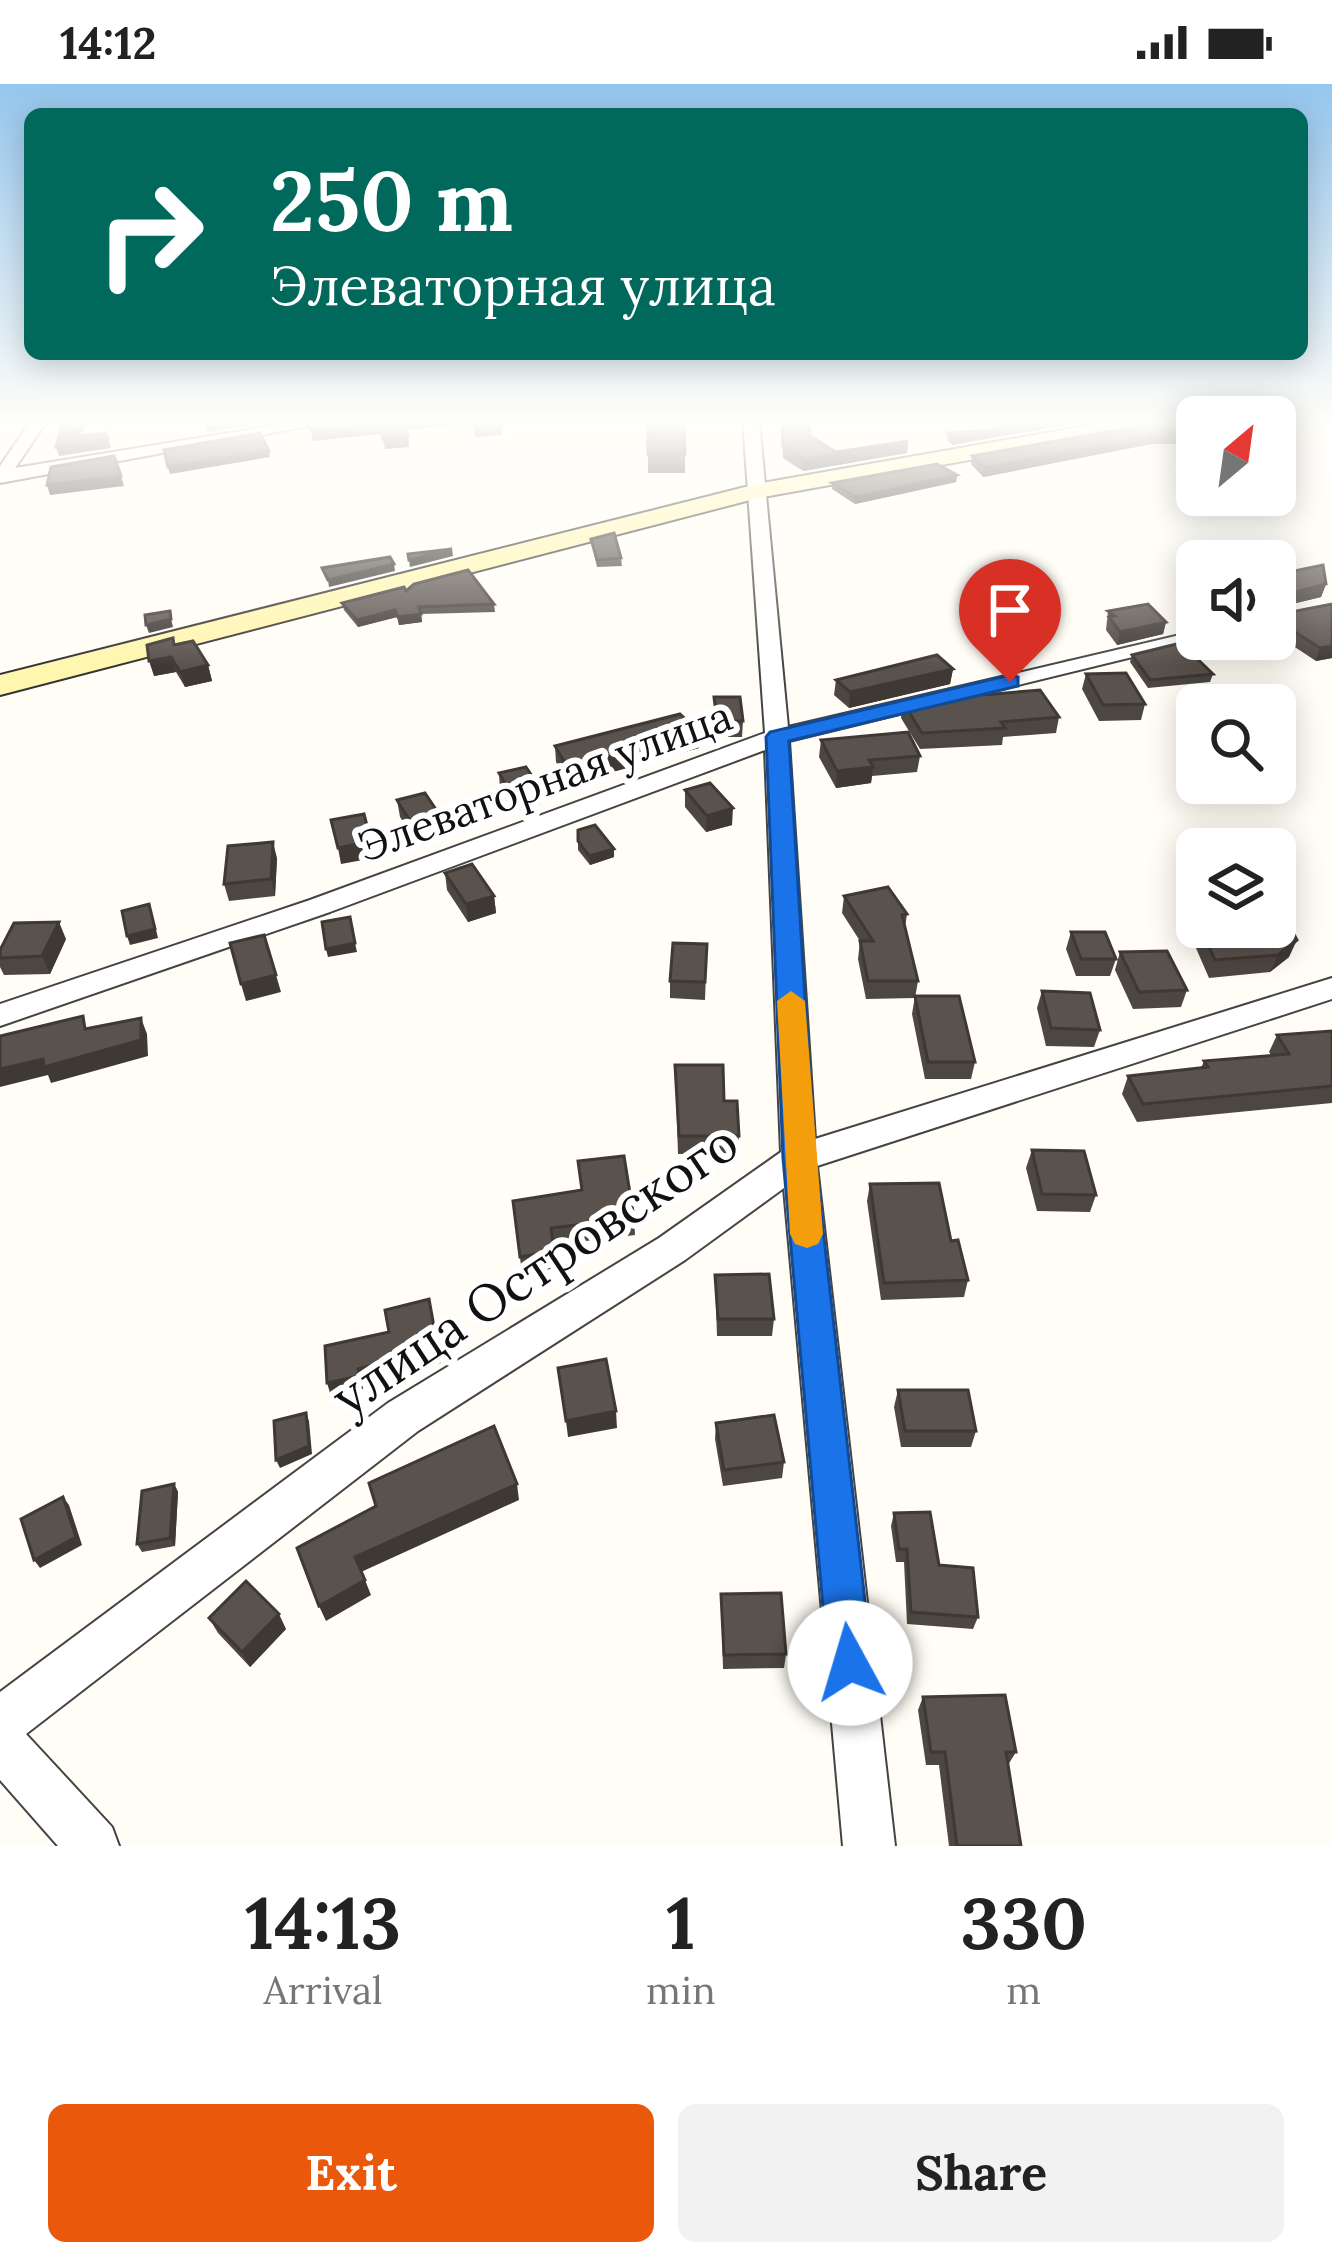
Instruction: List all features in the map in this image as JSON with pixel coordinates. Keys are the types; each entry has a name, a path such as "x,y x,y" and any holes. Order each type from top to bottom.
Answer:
{"main road":[{"path":"0,686 710,503"}],"street":[{"path":"758,503 777,737 799,1158 869,1846"},
{"name":"Элеваторная улица","path":"0,1016 342,898 777,737 1176,642"},
{"name":"улица Островского","path":"0,1723 403,1417 672,1249 799,1158 1332,988"},
{"path":"0,1742 93,1846"}],"building":[{"path":"614,533 621,558 597,560 591,539"},
{"path":"452,549 409,560 408,554"},
{"path":"390,557 394,564 328,580 322,568"},
{"path":"1323,565 1326,584 1296,592 1296,571"},
{"path":"468,570 494,604 419,607 421,614 398,617 395,610 357,620 342,603 404,587 406,591 414,584"},
{"path":"1148,604 1166,622 1120,632 1109,617 1115,616 1108,611"},
{"path":"1332,604 1332,646 1320,648 1296,633 1296,611"},
{"path":"170,611 171,619 146,625 145,615"},
{"path":"173,638 174,645 193,641 208,665 180,672 171,657 149,661 147,645"},
{"path":"1176,644 1176,660 1199,660 1213,674 1150,680 1132,655"},
{"path":"937,655 953,669 850,692 836,680"},
{"path":"1126,673 1145,704 1103,705 1086,674"},
{"path":"972,686 982,695 1040,690 1059,717 1001,722 1005,728 922,733 903,702"},
{"path":"714,697 740,697 743,721 717,721"},
{"path":"680,714 700,732 568,768 555,746"},
{"path":"908,732 920,756 869,760 873,767 837,771 821,740"},
{"path":"526,767 540,788 512,795 499,773"},
{"path":"710,783 733,808 707,816 685,790"},
{"path":"425,793 439,814 410,821 397,800"},
{"path":"364,814 371,841 338,848 331,820"},
{"path":"595,825 614,849 589,856 578,841 578,830"},
{"path":"273,842 271,879 224,884 228,846"},
{"path":"472,864 494,896 466,904 445,873"},
{"path":"888,887 907,914 902,915 918,981 868,981 860,941 873,941 844,896"},
{"path":"149,904 155,929 127,936 122,911"},
{"path":"350,917 355,943 326,949 322,922"},
{"path":"59,922 42,956 0,958 14,923"},
{"path":"1071,932 1105,932 1116,959 1081,959"},
{"path":"264,935 276,975 241,984 230,943"},
{"path":"673,943 707,944 705,982 670,981"},
{"path":"1210,948 1287,948 1278,955 1215,960"},
{"path":"1167,951 1187,990 1139,992 1120,952"},
{"path":"1042,991 1090,993 1100,1030 1051,1028"},
{"path":"915,996 959,996 975,1062 928,1062"},
{"path":"83,1016 85,1029 141,1018 141,1040 44,1067 43,1059 0,1069 0,1036"},
{"path":"1332,1031 1332,1086 1143,1104 1128,1076 1208,1067 1204,1061 1289,1054 1277,1035"},
{"path":"675,1065 723,1065 724,1101 737,1101 739,1136 679,1136"},
{"path":"1032,1150 1084,1151 1096,1195 1042,1194"},
{"path":"624,1156 634,1218 551,1228 554,1251 520,1257 513,1201 582,1190 578,1161"},
{"path":"939,1183 951,1241 958,1240 968,1280 884,1283 870,1184"},
{"path":"769,1274 774,1319 718,1319 715,1275"},
{"path":"429,1299 438,1349 358,1369 359,1376 327,1383 325,1346 389,1332 385,1310"},
{"path":"606,1359 616,1411 566,1421 558,1368"},
{"path":"898,1390 968,1390 976,1431 905,1431"},
{"path":"306,1413 309,1446 276,1460 274,1421"},
{"path":"774,1415 784,1462 724,1470 716,1423"},
{"path":"494,1426 517,1484 355,1557 365,1580 319,1606 297,1548 376,1506 369,1483"},
{"path":"174,1484 170,1538 137,1544 142,1491"},
{"path":"63,1497 76,1537 34,1560 21,1519"},
{"path":"930,1512 939,1565 973,1568 978,1617 911,1612 907,1549 899,1549 894,1513"},
{"path":"246,1581 279,1614 242,1652 209,1618"},
{"path":"781,1593 786,1654 724,1655 721,1594"},
{"path":"1005,1695 1016,1752 1006,1752 1021,1846 957,1846 945,1752 931,1752 923,1697"}],"slow traffic":[{"path":"791,1001 807,1234"}],"route":[{"path":"850,1663 799,1158 777,737 1010,682"}]}
